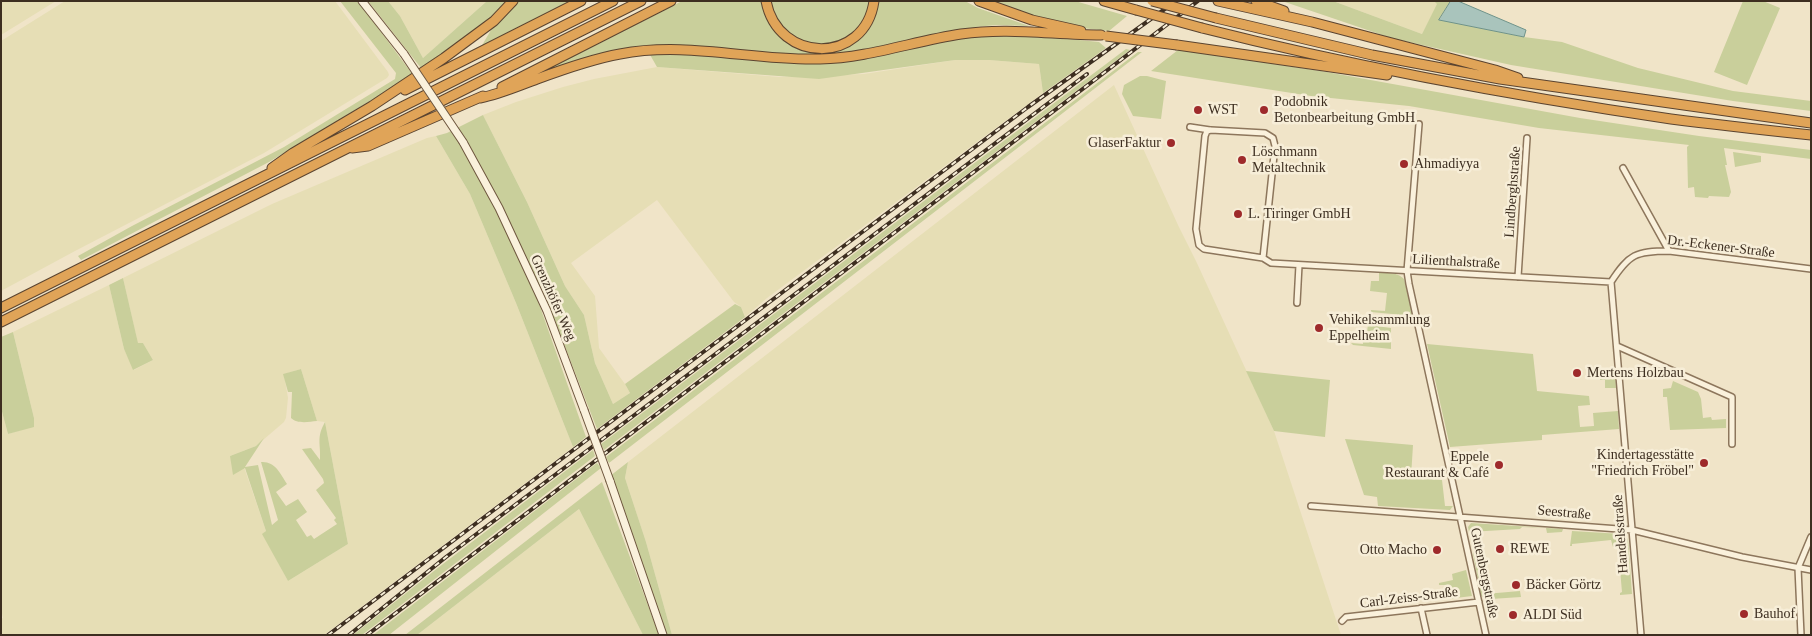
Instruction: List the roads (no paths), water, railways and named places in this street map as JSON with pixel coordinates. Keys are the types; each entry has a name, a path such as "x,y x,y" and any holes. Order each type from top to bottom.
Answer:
{"highway":[{"path":"254,182 293,153 372,106 444,58 494,21 513,1"},
{"path":"372,106 581,1"},
{"path":"1,308 613,1"},
{"path":"1,322 641,1"},
{"path":"345,149 368,146 480,98 671,1"},
{"path":"766,1 771,20 782,34 804,46 825,49 841,46 856,36 868,21 874,1"},
{"path":"979,1 1032,20 1103,36"},
{"path":"1104,1 1284,49 1402,73 1673,119 1811,135"},
{"path":"1152,1 1372,55 1539,85 1811,123"},
{"path":"1218,1 1312,22 1494,70 1539,85"},
{"path":"1256,1 1312,22"},
{"path":"480,98 492,96 544,76 620,54 675,49 775,58 821,59 861,55 960,34 998,30 1103,36 1385,75 1402,73"}],"main road":[{"name":"Grenzhöfer Weg","path":"362,1 404,54 463,142 499,208 547,311 610,481 663,635"}],"street":[{"name":"Gutenbergstraße","path":"1419,124 1407,271 1486,635"},
{"path":"1190,127 1265,133 1273,138 1274,146 1264,258"},
{"name":"Lilienthalstraße","path":"1210,130 1207,131 1204,137 1196,235 1199,245 1210,251 1264,258 1271,263 1611,282"},
{"name":"Lindberghstraße","path":"1518,277 1528,138"},
{"path":"1623,168 1669,251"},
{"name":"Dr.-Eckener-Straße","path":"1611,282 1622,264 1634,256 1649,251 1669,251 1811,270"},
{"path":"1297,303 1299,265"},
{"name":"Handelsstraße","path":"1611,282 1641,635"},
{"path":"1617,346 1732,397 1732,444"},
{"name":"Seestraße","path":"1311,506 1632,530 1742,557 1811,570"},
{"path":"1801,635 1798,568 1811,537"},
{"name":"Carl-Zeiss-Straße","path":"1342,621 1346,617 1479,602"},
{"path":"1421,608 1427,635"}],"water":[{"path":"1451,1 1458,1 1526,30 1524,37 1439,20"}],"railway":[{"path":"328,635 1028,107 1176,1"},
{"path":"367,635 1198,1"},
{"path":"349,635 446,557 1087,74"}],"place":[{"name":"WST","path":"1198,110"},
{"name":"Podobnik Betonbearbeitung GmbH","path":"1264,110"},
{"name":"GlaserFaktur","path":"1171,143"},
{"name":"Löschmann Metaltechnik","path":"1242,160"},
{"name":"Ahmadiyya","path":"1404,164"},
{"name":"L. Tiringer GmbH","path":"1238,214"},
{"name":"Vehikelsammlung Eppelheim","path":"1319,328"},
{"name":"Mertens Holzbau","path":"1577,373"},
{"name":"Kindertagesstätte \"Friedrich Fröbel\"","path":"1704,463"},
{"name":"Eppele Restaurant & Café","path":"1499,465"},
{"name":"REWE","path":"1500,549"},
{"name":"Otto Macho","path":"1437,550"},
{"name":"Bäcker Görtz","path":"1516,585"},
{"name":"Bauhof","path":"1744,614"},
{"name":"ALDI Süd","path":"1513,615"}]}
